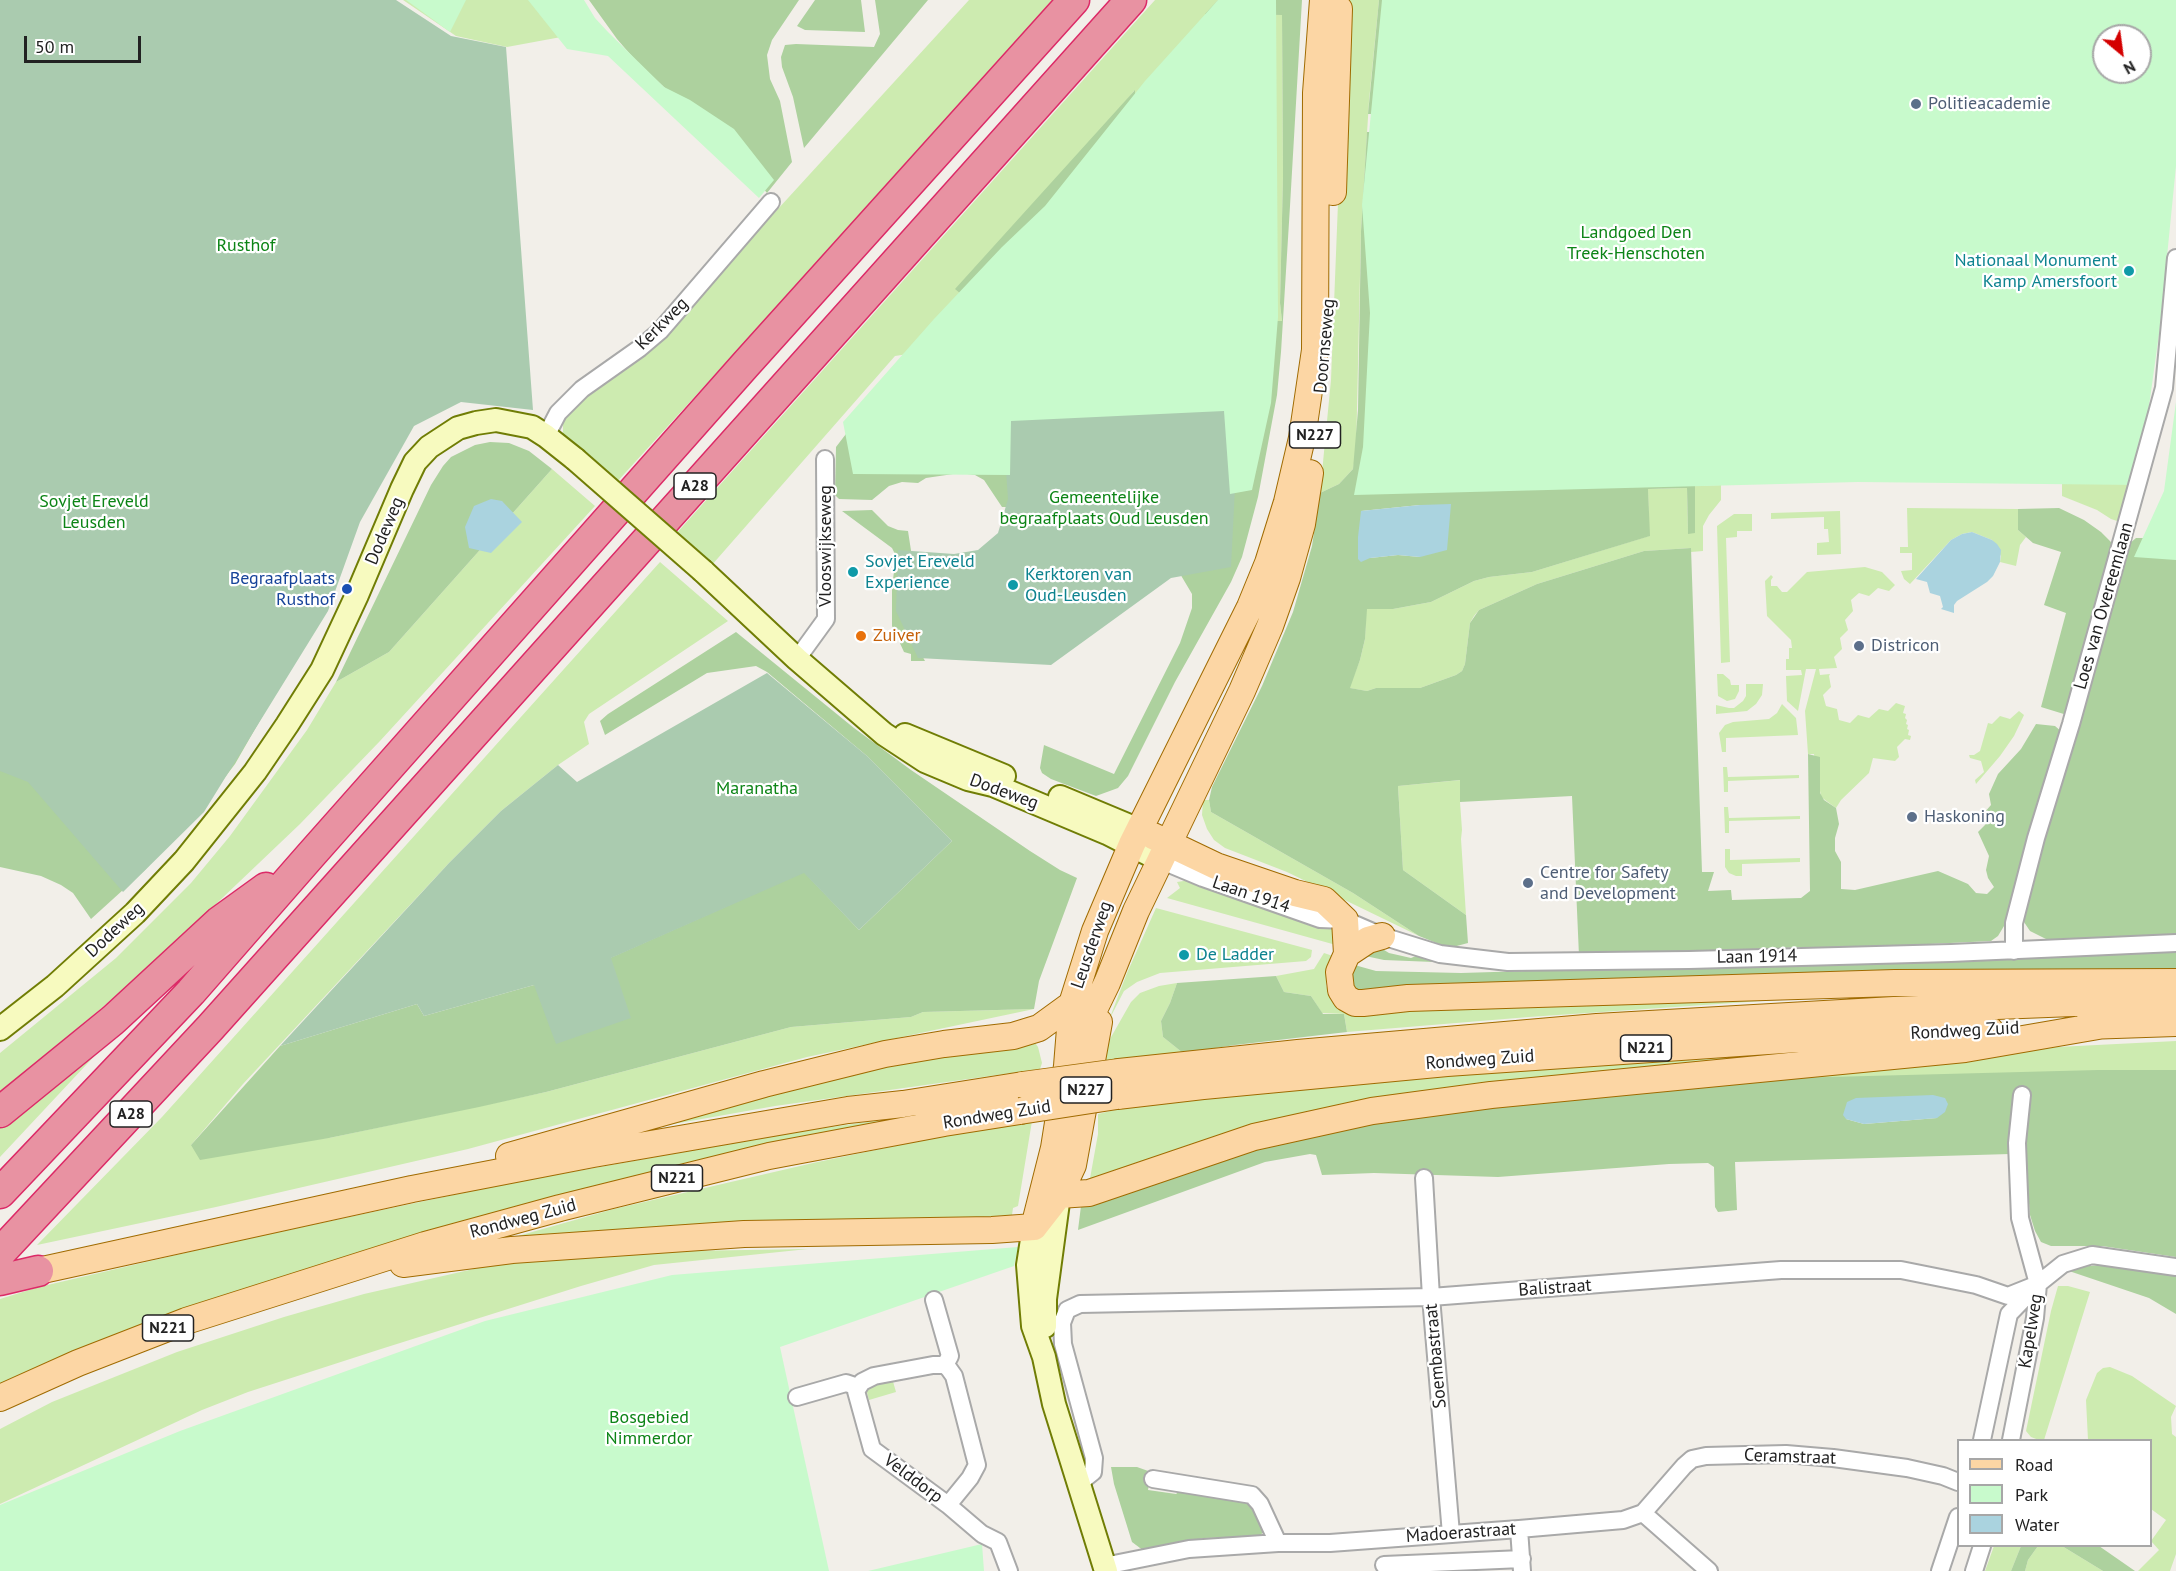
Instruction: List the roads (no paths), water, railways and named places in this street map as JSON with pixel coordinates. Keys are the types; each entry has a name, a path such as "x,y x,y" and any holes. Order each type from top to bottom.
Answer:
{"highway":[{"name":"A28","path":"0,1193 192,992 746,364 1074,0"},
{"name":"A28","path":"0,1253 210,1028 1131,0"},
{"name":"A28","path":"0,1112 113,1020 219,922 310,856"},
{"path":"0,1280 38,1271"}],"main road":[{"name":"Doornseweg","path":"1136,837 1250,607 1268,563 1287,502 1302,438 1316,350 1316,93 1323,0"},
{"name":"Doornseweg","path":"1164,851 1242,691 1270,626 1287,578 1302,524 1328,348 1340,0"},
{"name":"Dodeweg","path":"1136,837 1164,851"},
{"name":"Leusderweg","path":"1034,1227 1052,1157 1067,1066 1072,1004 1095,931 1136,837"},
{"name":"Leusderweg","path":"1067,1066 1107,983 1136,911 1164,851"},
{"name":"Laan 1914","path":"1164,851 1323,900 1345,920"},
{"path":"1345,920 1347,954 1339,972 1341,990 1346,998 1363,1004 1408,998 1895,983 2176,982"},
{"path":"1347,954 1368,940 1382,936"},
{"name":"Leusderweg","path":"1059,1195 1073,1165 1107,983"},
{"name":"Rondweg Zuid","path":"0,1398 78,1363 186,1321 340,1271 560,1208 758,1159 933,1125 1020,1111 1118,1084 1320,1050 1609,1027 1894,1010 2176,999"},
{"name":"N221","path":"412,1189 531,1148 764,1084 885,1054 1013,1036 1039,1028 1072,1004"},
{"name":"Rondweg Zuid","path":"38,1271 412,1189 759,1124 1023,1085 1203,1086 1611,1050 1812,1038 2176,1023"},
{"name":"N221","path":"1059,1195 1089,1193 1254,1137 1371,1112 1491,1095 1965,1049 2104,1025"},
{"name":"Leusderweg","path":"1052,1157 1059,1195"},
{"path":"1034,1227 1059,1195"},
{"name":"N221","path":"340,1271 512,1250 744,1234 992,1230 1034,1227"}],"street":[{"name":"Kerkweg","path":"546,436 558,413 582,389 660,331 771,202"},
{"name":"Loes van Overeemlaan","path":"2014,951 2014,923 2033,848 2071,724 2164,388 2176,258"},
{"name":"Dodeweg","path":"0,1029 55,986 135,913 184,861 255,772 322,670 415,462 429,447 458,428 476,423 496,420 511,422 532,427 546,436 575,459 797,659 885,734 937,768 993,785 1136,837"},
{"name":"Vlooswijkseweg","path":"797,659 826,619 825,459"},
{"name":"Laan 1914","path":"1345,920 1382,936 1440,954 1508,962 1689,960 2014,951 2176,943"},
{"path":"2022,1095 2017,1143 2020,1218 2038,1284 2063,1264 2092,1255 2176,1267"},
{"name":"Soembastraat","path":"1424,1178 1431,1297 1451,1534"},
{"name":"Leusderweg","path":"1039,1325 1045,1299 1059,1195"},
{"name":"Leusderweg","path":"1034,1227 1028,1265 1039,1325 1047,1348 1044,1357 1054,1404 1105,1569"},
{"name":"Balistraat","path":"1078,1484 1093,1472 1094,1458 1063,1344 1062,1323 1067,1310 1080,1304 1431,1297 1781,1270 1901,1270 1976,1285 2008,1296 2038,1284"},
{"name":"Kapelweg","path":"1982,1439 2009,1314 2038,1284"},
{"name":"Kapelweg","path":"2012,1439 2033,1327 2038,1284"},
{"name":"Velddorp","path":"934,1300 950,1356 945,1365 954,1376 977,1465 948,1505"},
{"path":"797,1397 846,1383 858,1387 861,1382 874,1376 933,1365 945,1365"},
{"name":"Velddorp","path":"858,1387 856,1391 872,1449 948,1505 982,1534 998,1542 1009,1571"},
{"name":"Ceramstraat","path":"1643,1513 1684,1466 1692,1459 1706,1456 1786,1454 1833,1458 1907,1468 1957,1481"},
{"path":"1153,1479 1252,1495 1260,1504 1278,1544"},
{"path":"1643,1513 1709,1571"},
{"name":"Madoerastraat","path":"1105,1569 1189,1550 1519,1529 1623,1520 1643,1513"},
{"path":"1941,1571 1957,1523"},
{"path":"1519,1529 1522,1565"},
{"path":"1382,1539 1384,1568"},
{"path":"1974,1571 1981,1547"},
{"name":"Madoerastraat","path":"1384,1568 1522,1565"}],"water":[{"path":"491,499 502,501 522,522 491,553 469,548 465,527 474,506"},
{"path":"1451,504 1447,550 1420,557 1398,555 1370,558 1361,562 1358,559 1361,511"},
{"path":"1972,532 1997,544 2001,550 2000,562 1987,582 1957,601 1954,605 1954,613 1941,609 1943,607 1940,596 1930,593 1927,582 1916,579 1951,540"},
{"path":"1933,1095 1945,1098 1948,1104 1945,1112 1937,1118 1864,1124 1846,1119 1843,1115 1847,1102 1856,1098"}],"place":[{"name":"Politieacademie","path":"1916,104"},
{"name":"Nationaal Monument Kamp Amersfoort","path":"2129,271"},
{"name":"Sovjet Ereveld Experience","path":"853,572"},
{"name":"Kerktoren van Oud-Leusden","path":"1013,585"},
{"name":"Begraafplaats Rusthof","path":"347,589"},
{"name":"Zuiver","path":"861,636"},
{"name":"Districon","path":"1859,646"},
{"name":"Haskoning","path":"1912,817"},
{"name":"Centre for Safety and Development","path":"1528,883"},
{"name":"De Ladder","path":"1184,955"}],"park label":[{"name":"Landgoed Den Treek-Henschoten","path":"1636,243"},
{"name":"Rusthof","path":"246,246"},
{"name":"Gemeentelijke begraafplaats Oud Leusden","path":"1104,508"},
{"name":"Sovjet Ereveld Leusden","path":"94,512"},
{"name":"Maranatha","path":"757,789"},
{"name":"Bosgebied Nimmerdor","path":"649,1428"}]}
